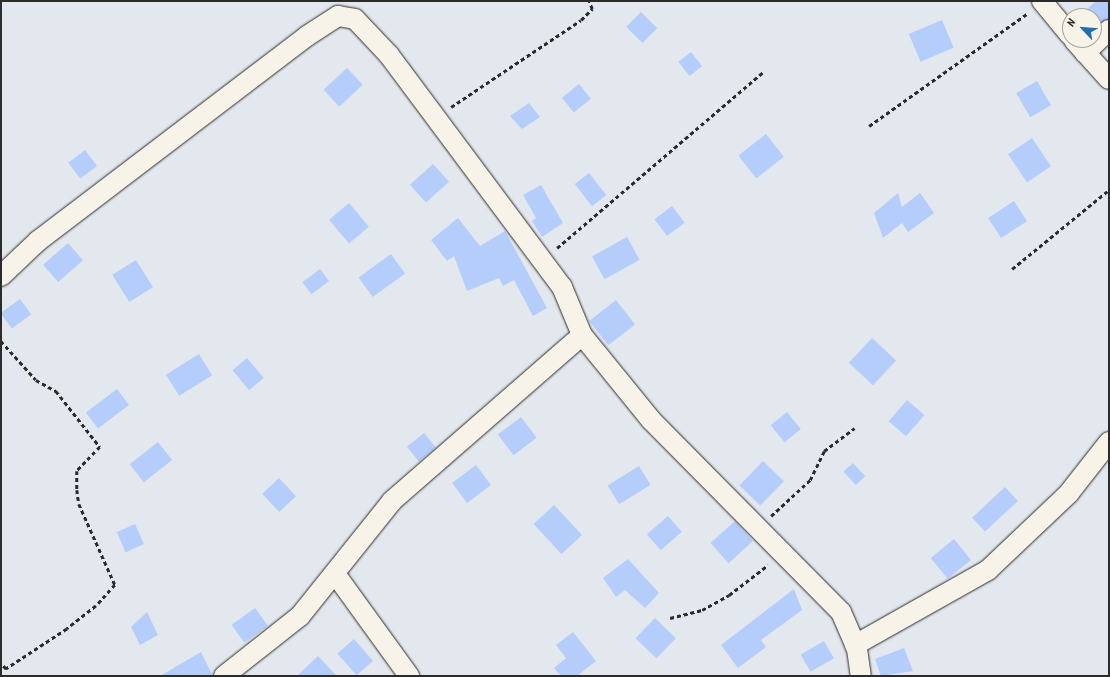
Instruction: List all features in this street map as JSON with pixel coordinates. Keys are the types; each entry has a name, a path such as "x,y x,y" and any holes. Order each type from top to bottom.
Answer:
{"street":[{"path":"1042,2 1062,26"},
{"path":"1,276 38,241 338,16 355,19 389,55 562,287 582,335 651,420 841,612 855,645 860,676"},
{"path":"1081,48 1109,79"},
{"path":"224,676 300,616 336,576 392,501 582,335"},
{"path":"855,645 988,570 1069,492 1109,442"},
{"path":"336,576 409,676"}],"path":[{"path":"436,118 581,20 592,9 589,1"},
{"path":"869,126 1042,2"},
{"path":"542,260 762,73"},
{"path":"1012,270 1109,190"},
{"path":"1,341 36,380 56,391 100,447 77,472 77,490 79,504 115,585 96,606 67,629 6,669 1,664"},
{"path":"758,529 810,480 824,452 854,428"},
{"path":"670,618 702,610 729,595 782,553"}],"building":[{"path":"1096,1 1109,1 1109,19 1102,22 1102,8 1088,8"},
{"path":"641,12 657,28 642,43 626,27"},
{"path":"942,20 954,48 921,62 909,34"},
{"path":"691,52 702,66 689,76 678,62"},
{"path":"347,68 363,85 339,107 324,90"},
{"path":"1037,81 1051,105 1030,117 1016,93"},
{"path":"579,84 591,99 574,113 562,98"},
{"path":"529,103 540,117 522,129 510,116"},
{"path":"766,134 784,157 756,178 738,156"},
{"path":"1032,138 1051,166 1027,182 1008,154"},
{"path":"85,150 97,166 80,179 68,163"},
{"path":"433,164 449,182 426,203 410,185"},
{"path":"589,173 606,195 592,206 575,184"},
{"path":"541,185 563,223 542,237 532,221 536,218 523,195"},
{"path":"898,193 902,207 920,193 934,213 908,232 902,223 883,238 874,213"},
{"path":"1014,201 1027,221 1001,238 988,218"},
{"path":"349,203 369,227 349,243 329,220"},
{"path":"672,206 685,223 667,236 654,219"},
{"path":"458,218 480,246 505,231 547,308 533,316 514,280 503,286 499,278 467,291 454,256 447,261 431,240"},
{"path":"627,237 640,260 605,279 592,256"},
{"path":"68,243 83,260 58,282 43,265"},
{"path":"391,254 405,273 373,297 359,278"},
{"path":"136,260 153,287 129,302 112,275"},
{"path":"320,269 329,281 311,294 302,282"},
{"path":"20,299 31,314 12,328 1,313"},
{"path":"616,300 635,324 608,345 589,321"},
{"path":"872,338 896,361 873,385 849,363"},
{"path":"199,354 212,375 179,396 166,375"},
{"path":"247,358 264,378 249,390 232,370"},
{"path":"117,389 129,405 98,428 86,412"},
{"path":"907,400 924,415 906,436 889,421"},
{"path":"787,412 801,429 785,442 771,425"},
{"path":"521,417 537,438 513,455 498,434"},
{"path":"424,433 436,448 419,462 407,447"},
{"path":"158,442 172,460 144,482 130,464"},
{"path":"763,461 784,481 760,506 739,485"},
{"path":"853,463 865,476 856,485 843,472"},
{"path":"476,465 491,485 467,503 452,483"},
{"path":"639,466 651,485 619,504 608,486"},
{"path":"279,478 296,496 279,512 262,494"},
{"path":"1005,487 1018,501 985,532 972,518"},
{"path":"554,505 582,535 561,554 534,524"},
{"path":"668,516 682,532 661,550 647,534"},
{"path":"735,521 753,541 729,563 710,543"},
{"path":"135,524 144,544 126,552 117,532"},
{"path":"954,539 971,560 948,579 931,558"},
{"path":"628,559 659,593 645,608 625,590 616,597 603,578"},
{"path":"794,589 802,610 761,640 766,647 738,668 721,645"},
{"path":"255,608 268,626 244,643 232,625"},
{"path":"147,612 158,635 140,645 131,627"},
{"path":"655,618 676,638 656,658 636,638"},
{"path":"573,632 596,661 577,676 561,676 554,668 566,658 556,645"},
{"path":"354,639 373,661 356,675 337,653"},
{"path":"824,641 834,658 811,672 801,654"},
{"path":"904,648 913,671 881,676 875,659"},
{"path":"201,652 213,676 160,676"},
{"path":"318,656 337,676 297,676"}]}
